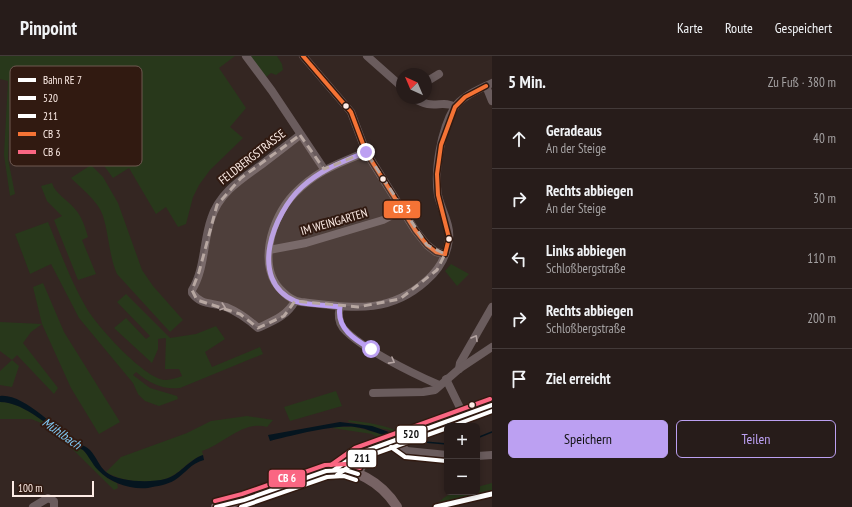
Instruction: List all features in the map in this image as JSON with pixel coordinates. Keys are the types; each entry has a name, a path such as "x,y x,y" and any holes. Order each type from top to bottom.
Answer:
{"main road":[{"path":"216,507 244,500 313,474 334,470 345,470 358,474 376,483 397,507"}],"street":[{"path":"246,56 272,91 324,169"},
{"path":"303,56 346,105 356,123 366,152 402,210 427,246 436,252 445,254"},
{"path":"367,56 396,82"},
{"path":"432,78 439,74"},
{"path":"366,152 324,169 292,196 274,227 269,250 268,267 272,280 282,291 295,301 340,307 377,306 400,299 412,292 431,277 442,263 449,238 438,195 437,174 441,145 455,107 465,97 489,85 492,101"},
{"path":"424,104 450,104 455,107"},
{"name":"FELDBERGSTRASSE","path":"295,301 292,308 284,316 258,328 240,314 225,307 200,302 192,293 192,290 200,272 211,219 216,206 226,192 241,178 300,135"},
{"name":"IM WEINGARTEN","path":"269,250 306,244 383,220 402,210"},
{"path":"340,307 338,315 342,327 359,342 439,385"},
{"path":"459,369 460,363 492,307"},
{"path":"373,393 423,392 435,390 459,369 492,347"},
{"path":"446,379 464,416"},
{"path":"334,470 357,454 395,442 492,405"},
{"path":"395,442 408,451 444,455"},
{"path":"357,454 354,469 358,474 371,450"},
{"path":"480,456 492,455"},
{"path":"33,507 48,498 54,501 54,507"}],"highlighted area":[{"path":"300,135 324,169 366,152 427,245 445,254 437,270 400,299 358,307 295,301 284,316 258,328 240,314 197,300 192,290 199,272 217,205 241,178"}],"green space":[{"path":"0,56 235,56 219,68 246,108 230,127 243,138 210,170 199,185 193,197 186,224 178,227 166,207 156,214 129,168 113,178 104,166 142,166 142,66 10,66 8,159 15,194 10,196 4,155 8,81 0,79"},
{"path":"249,56 277,56 282,64 283,70 276,75 271,73 266,77"},
{"path":"89,166 92,166 103,177 118,203 142,270 153,286 183,320 170,332 117,274 112,260 105,223 101,211 89,196 71,178"},
{"path":"52,183 56,191 72,206 81,219 88,237 82,240 96,274 78,280 54,220 62,216 47,201 41,186"},
{"path":"48,222 71,277 87,309 111,339 133,361 155,377 164,380 182,376 179,369 165,369 166,338 158,339 158,349 152,363 114,328 126,318 146,339 150,336 117,302 126,294 170,338 196,334 216,326 225,339 205,352 212,367 260,347 263,354 180,388 168,388 156,385 136,372 133,375 150,388 177,396 178,399 159,406 145,401 138,394 133,383 79,318 51,264 30,274 15,234"},
{"path":"451,264 469,274 457,286 445,271"},
{"path":"43,283 64,332 120,422 99,434 71,388 42,324 33,287"},
{"path":"0,322 42,324 31,332 23,343 58,388 54,394 17,355 12,360 0,351"},
{"path":"12,360 19,366 12,387 0,385 0,371"},
{"path":"336,391 342,406 290,421 284,407"},
{"path":"0,402 10,403 20,407 39,418 84,451 106,477 117,483 118,488 114,490 49,426 31,419 0,419"},
{"path":"247,416 273,420 267,427 250,427 233,434 218,444 202,451 203,455 194,459 176,474 165,479 139,482 121,478 106,472 121,457 187,433 211,421"},
{"path":"348,420 383,426 403,434 400,436 389,430 349,422"},
{"path":"355,427 392,437 383,441 372,434 332,428"},
{"path":"492,483 492,492 480,495 480,486"},
{"path":"449,495 479,495 436,505"}],"water":[{"path":"0,396 19,400 30,406 69,437 92,452 101,467 106,472 118,478 134,481 165,479 175,475 198,457 203,455 204,460 196,463 172,482 148,488 135,488 121,485 103,475 83,450 75,446 29,412 9,403 0,402"},
{"path":"340,422 372,426 400,436 394,437 383,435 355,427 336,427 270,441 268,435"}],"waterway":[{"name":"Mühlbach","path":"480,437 492,432"},
{"name":"Mühlbach","path":"413,441 444,444"}],"transit line":[{"path":"303,56 351,112 366,152 415,230 427,245 436,252 445,254"},
{"path":"445,254 449,238 438,195 437,174 441,145 455,107 465,97 486,86"},
{"path":"331,465 355,448 490,399"},
{"name":"520","path":"334,470 357,454 492,405"},
{"name":"211","path":"460,423 492,411"},
{"name":"211","path":"337,475 360,459 444,429"},
{"name":"211","path":"391,447 405,457 444,461"},
{"path":"215,501 242,494 325,465 346,464 360,468"},
{"name":"520","path":"216,507 244,500 326,471 345,470 358,474"},
{"name":"211","path":"241,507 327,477 344,476 356,480"},
{"path":"436,507 492,494"}],"route":[{"path":"366,152 324,169 292,196 276,222 269,250 268,267 272,280 276,286 295,301 340,307 338,315 342,327 359,342 371,349"}]}
